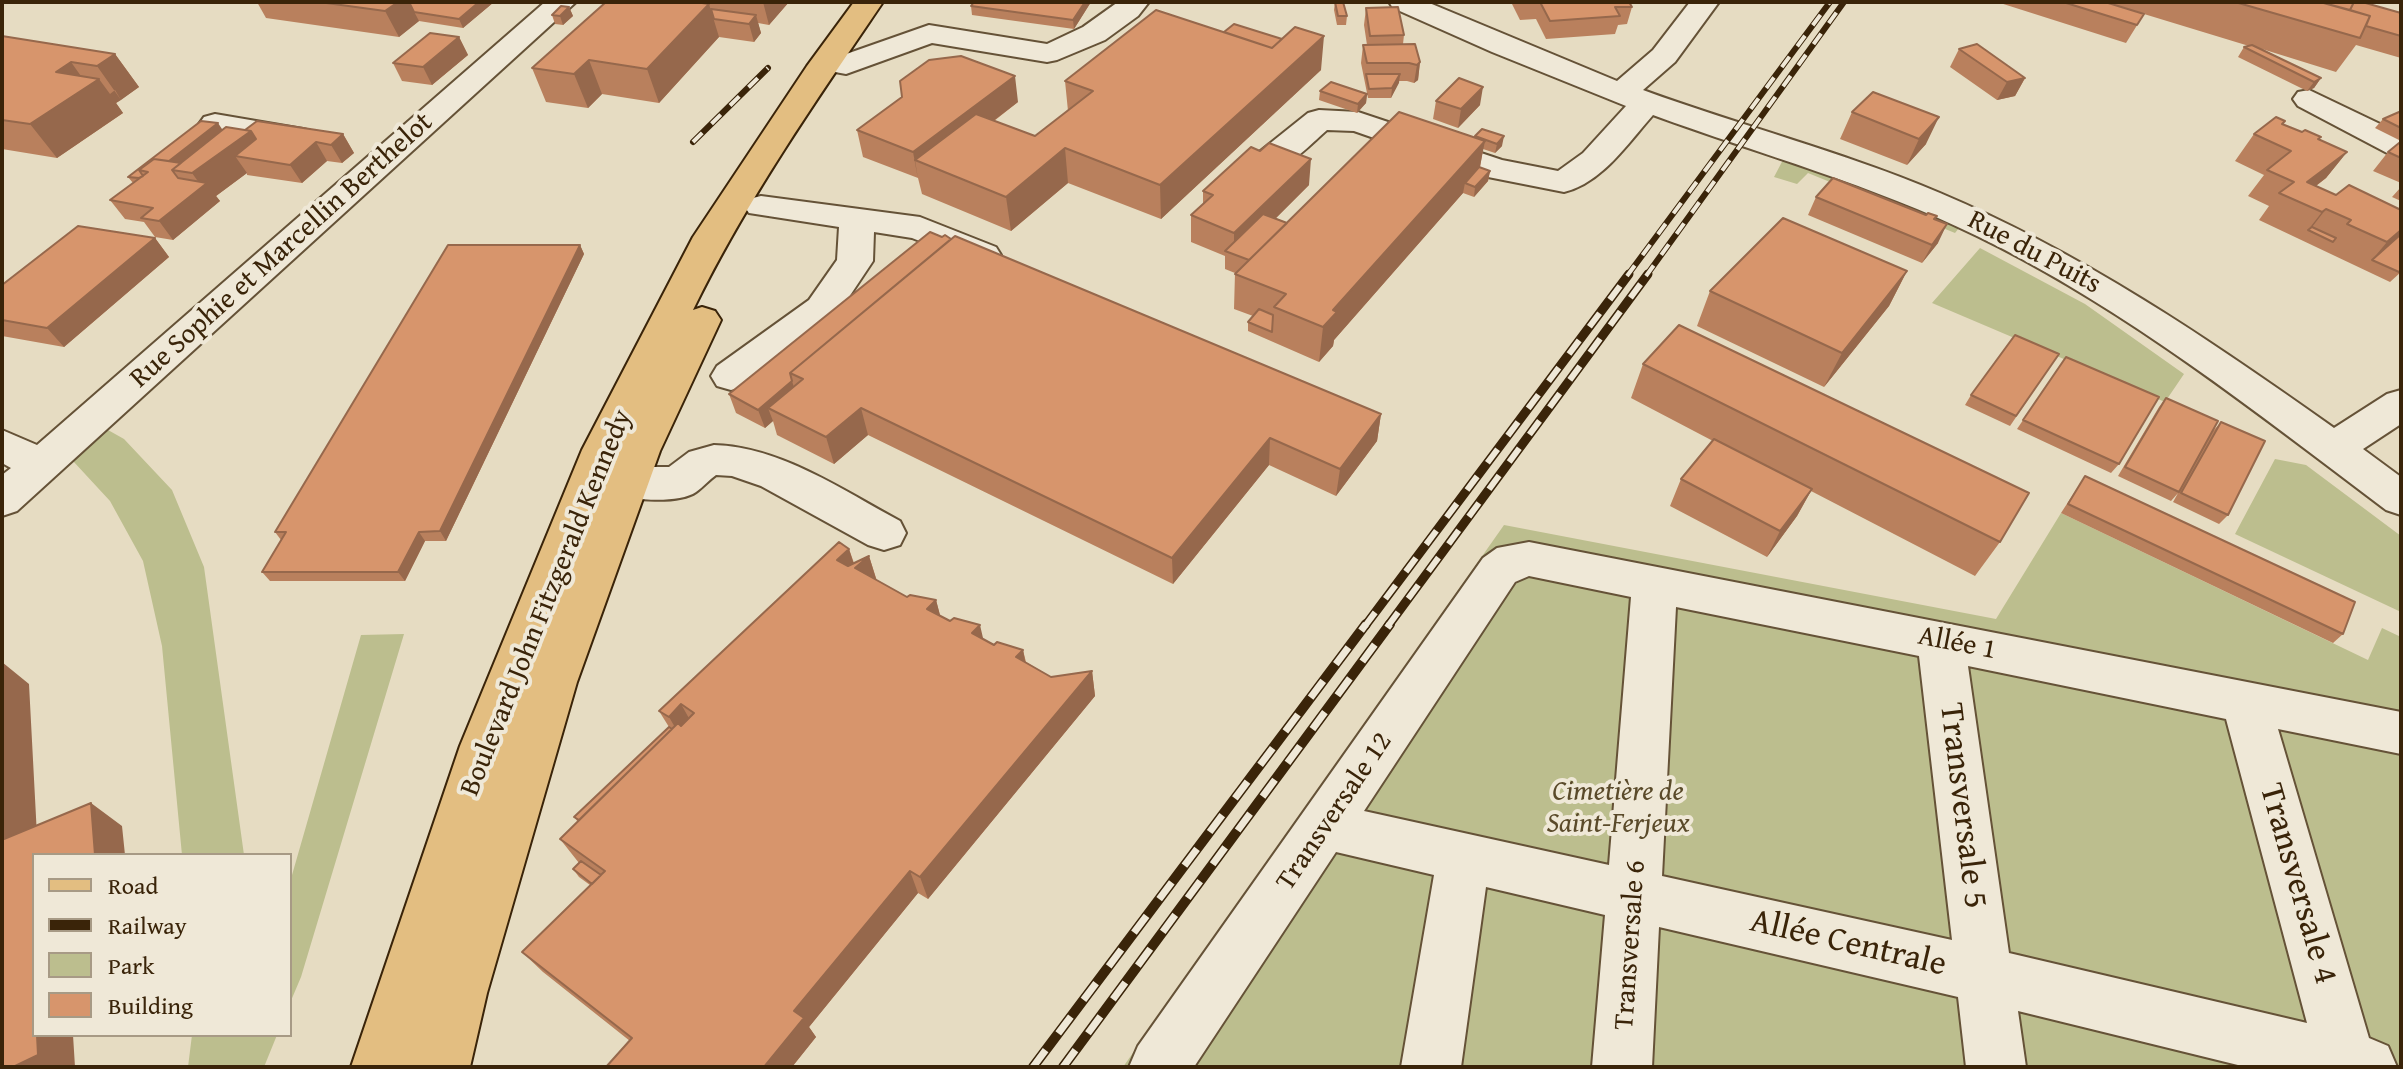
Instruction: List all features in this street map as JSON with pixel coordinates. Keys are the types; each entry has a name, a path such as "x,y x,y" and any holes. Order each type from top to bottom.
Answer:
{"main road":[{"name":"Boulevard John Fitzgerald Kennedy","path":"381,1067 485,746 603,450 711,237 822,66 869,2"},
{"name":"Boulevard John Fitzgerald Kennedy","path":"440,1067 458,993 529,756 639,451 739,244 846,65 891,2"}],"street":[{"name":"Rue Sophie et Marcellin Berthelot","path":"2,500 562,2"},
{"path":"846,65 929,34 1047,53 1061,51 1135,2"},
{"name":"Rue du Puits","path":"1403,2 1501,47 1634,98 1928,199 2022,243 2137,310 2401,499"},
{"path":"1270,160 1319,120 1358,122 1495,169 1564,182 1595,160 1634,98 1705,2"},
{"path":"2309,99 2401,147"},
{"path":"215,124 392,153"},
{"path":"761,206 920,228 1013,268"},
{"path":"731,376 822,309 855,261 857,218"},
{"path":"2333,449 2401,404"},
{"path":"2,445 41,465"},
{"path":"627,483 679,483 700,465 713,460 733,460 765,469 884,533"},
{"name":"Allée 1","path":"1513,560 1529,559 2401,733"},
{"name":"Transversale 12","path":"1159,1067 1499,570 1513,560"},
{"name":"Transversale 6","path":"1622,1067 1655,584"},
{"name":"Transversale 5","path":"1941,641 1996,1067"},
{"name":"Transversale 4","path":"2246,702 2354,1065"},
{"name":"Allée Centrale","path":"1326,826 1984,975 2354,1065"},
{"path":"1431,1067 1464,858"}],"green space":[{"path":"1784,158 1922,210 1959,228 1955,233 1808,173 1797,184 1774,177"},
{"path":"1980,248 2085,304 2184,374 2165,402 1932,303"},
{"path":"108,430 124,439 172,490 204,567 244,853 182,853 162,646 143,561 110,501 73,461"},
{"path":"2275,459 2306,465 2401,536 2401,612 2235,534"},
{"name":"Cimetière de Saint-Ferjeux","path":"2061,513 2368,660 2382,628 2401,637 2401,1067 1123,1067 1504,525 1996,619"},
{"path":"404,634 292,998 292,875 361,635"},
{"path":"192,1037 276,1037 264,1067 188,1067"}],"building":[{"path":"319,2 398,2 385,11"},
{"path":"409,2 479,2 459,19 414,12"},
{"path":"606,2 709,4 647,69 589,60 574,74 532,68"},
{"path":"974,2 1085,2 1073,20 971,6"},
{"path":"1335,2 1343,2 1347,16 1338,16"},
{"path":"1540,2 1629,2 1632,7 1615,7 1620,16 1550,21"},
{"path":"2063,2 2105,2 2144,14 2137,25"},
{"path":"2235,2 2320,2 2370,16 2360,38"},
{"path":"2320,2 2354,2 2350,10"},
{"path":"2354,2 2401,13 2401,36 2366,26 2370,16 2350,10"},
{"path":"561,6 569,7 560,16 552,15"},
{"path":"1398,7 1404,35 1370,36 1366,8"},
{"path":"711,9 756,15 749,24 714,19"},
{"path":"1156,10 1272,48 1295,27 1324,36 1160,185 1065,148 1006,197 915,160 976,114 1035,136 1093,91 1065,81"},
{"path":"1234,24 1282,39 1272,48 1224,32"},
{"path":"430,33 459,37 423,67 393,63"},
{"path":"2,36 115,54 97,66 71,62 56,72 99,79 30,124 2,120"},
{"path":"1415,44 1420,62 1417,65 1367,63 1363,45"},
{"path":"1977,44 2025,78 2007,82 1959,49"},
{"path":"2252,45 2321,78 2314,82 2244,47"},
{"path":"961,56 1015,76 913,152 857,130 902,97 900,81 929,60"},
{"path":"1366,74 1400,74 1392,88 1369,89"},
{"path":"1459,78 1483,87 1461,109 1436,101"},
{"path":"1331,82 1367,94 1358,104 1320,91"},
{"path":"1873,92 1939,117 1919,139 1852,112"},
{"path":"1399,112 1485,141 1333,310 1337,312 1323,327 1274,307 1286,294 1235,274"},
{"path":"2399,112 2401,128 2383,119"},
{"path":"2276,117 2285,121 2282,124 2302,132 2305,130 2347,152 2307,182 2336,195 2349,185 2401,210 2401,230 2387,242 2347,224 2351,220 2326,209 2322,212 2279,193 2294,182 2267,170 2291,151 2254,134"},
{"path":"201,121 218,123 169,161 154,159 139,170 143,176 128,177"},
{"path":"257,121 343,134 331,145 316,142 290,165 235,156 256,139 251,131 245,130"},
{"path":"226,127 251,131 192,173 172,170"},
{"path":"1482,129 1504,136 1497,144 1475,136"},
{"path":"1269,143 1311,159 1234,233 1191,215 1213,195 1203,191 1251,147 1260,151"},
{"path":"2401,144 2401,158 2388,152"},
{"path":"154,159 181,163 172,170 178,178 207,183 159,221 141,218 153,208 110,200 148,172 139,170"},
{"path":"1479,167 1490,171 1475,187 1465,183"},
{"path":"1833,178 1926,215 1937,216 1934,219 1947,224 1932,245 1816,197"},
{"path":"1263,214 1287,223 1249,260 1225,251"},
{"path":"1783,218 1907,271 1842,353 1710,291"},
{"path":"78,226 155,238 47,328 2,320 2,285"},
{"path":"2312,227 2336,238 2333,242 2308,230"},
{"path":"930,232 951,239 790,373 792,381 758,410 729,394"},
{"path":"2400,235 2399,272 2372,260"},
{"path":"955,236 1381,414 1340,469 1270,438 1172,558 861,408 826,437 768,408 803,379 790,373"},
{"path":"448,245 580,245 440,531 419,532 398,572 262,572 286,532 275,532"},
{"path":"1259,309 1273,315 1272,332 1248,322"},
{"path":"1679,325 2029,493 2000,542 1643,364"},
{"path":"2015,335 2059,354 2016,416 1971,395"},
{"path":"2066,357 2159,397 2119,464 2023,420"},
{"path":"2166,398 2218,421 2179,492 2125,467"},
{"path":"2221,422 2265,441 2228,515 2181,493"},
{"path":"1714,439 1812,489 1780,531 1681,479"},
{"path":"2085,476 2355,602 2343,634 2068,504"},
{"path":"839,542 849,549 837,560 848,566 869,556 855,568 907,597 936,600 927,609 950,621 954,618 980,625 972,633 994,645 997,642 1023,650 1016,657 1051,677 1092,671 920,877 910,871 794,1011 804,1018 764,1067 606,1067 632,1038 522,952 605,871 560,839 678,723 681,726 694,713 681,704 669,717 659,711"},
{"path":"669,727 672,729 579,820 574,817"},
{"path":"2,790 4,839 91,803 95,853 32,853 32,1037 37,1037 38,1055 13,1067 2,1067"},
{"path":"581,861 601,875 592,884 573,869"}],"railway":[{"path":"1627,276 1830,2"},
{"path":"1646,276 1844,2"},
{"path":"693,142 768,68"},
{"path":"1365,626 1629,274"},
{"path":"1388,626 1648,274"},
{"path":"1033,1067 1366,624"},
{"path":"1063,1067 1390,624"}]}
